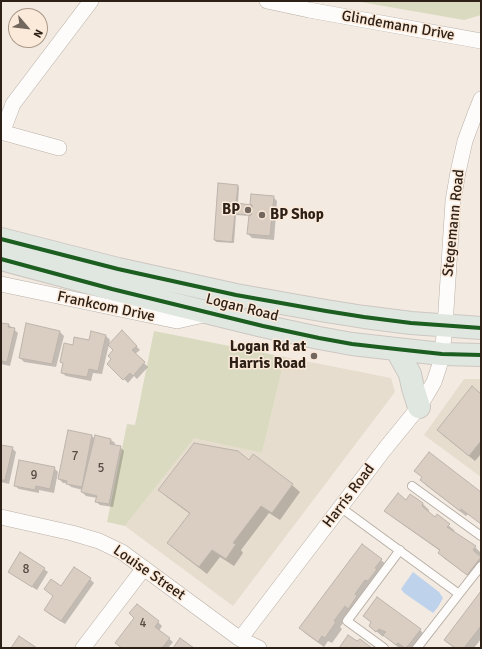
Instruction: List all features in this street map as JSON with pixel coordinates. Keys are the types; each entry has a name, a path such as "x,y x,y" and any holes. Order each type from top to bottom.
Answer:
{"main road":[{"name":"Logan Road","path":"1,239 118,269 236,295 356,316 445,326 481,328"},
{"name":"Logan Road","path":"1,259 210,313 319,338 352,344 442,354 481,355"},
{"path":"396,349 410,374 419,407"}],"street":[{"path":"59,148 1,133 13,104 92,1"},
{"name":"Glindemann Drive","path":"267,1 481,41"},
{"name":"Stegemann Road","path":"445,326 453,202 465,141 481,99"},
{"name":"Frankcom Drive","path":"1,284 177,321 210,313"},
{"name":"Harris Road","path":"240,639 340,507 419,407 434,382 439,367 445,326"},
{"name":"Louise Street","path":"1,517 72,533 99,541 122,552 240,639"},
{"path":"83,648 144,568"},
{"path":"240,639 259,648"}],"lane":[{"path":"412,486 481,536"},
{"path":"340,507 459,594"},
{"path":"384,648 348,621 400,550"},
{"path":"417,648 481,566"}],"shaded area":[{"path":"285,357 391,378 395,392 233,606 125,526 194,437 262,453"},
{"path":"464,379 481,379 481,477 424,435"}],"green space":[{"path":"355,1 481,1 481,15 464,20"},
{"path":"154,331 285,357 262,453 194,438 125,526 107,522 127,424 135,425"}],"water":[{"path":"413,572 439,592 443,598 433,613 404,593 401,589"}],"building":[{"path":"218,183 238,185 236,203 252,205 251,215 235,214 232,242 214,240"},
{"name":"BP Shop","path":"251,194 274,196 270,236 247,234 249,215 251,215 252,205 250,204"},
{"path":"1,323 9,324 8,327 15,328 7,362 1,361"},
{"path":"26,323 60,331 52,364 19,358"},
{"path":"122,330 137,346 132,350 145,362 133,376 130,373 123,380 107,364 111,359 108,356 113,350 108,345"},
{"path":"91,331 106,335 98,371 89,369 87,377 61,373 63,363 60,362 64,343 73,345 74,337 89,340"},
{"path":"472,386 481,394 481,441 469,456 437,430"},
{"path":"68,430 92,435 82,487 66,484 67,481 58,479"},
{"path":"95,435 111,439 110,444 121,446 109,504 95,502 97,496 81,492"},
{"path":"194,443 238,451 249,460 253,454 293,484 272,513 261,506 233,543 236,544 226,559 212,550 199,567 167,543 190,513 158,490"},
{"path":"1,445 13,447 5,480 1,480"},
{"path":"429,452 481,492 481,524 461,509 460,511 420,480 422,477 414,471"},
{"path":"19,460 55,467 50,489 36,486 35,490 14,486"},
{"path":"398,493 406,500 410,494 423,503 422,506 435,517 437,514 450,524 447,527 476,546 473,550 481,557 467,575 438,553 440,550 384,511"},
{"path":"362,544 382,559 368,581 365,580 355,594 357,596 348,609 345,606 334,621 336,622 325,638 322,636 318,642 299,628"},
{"path":"20,552 45,568 32,587 8,572"},
{"path":"74,567 91,578 61,621 44,610 53,596 44,589 51,579 61,586"},
{"path":"481,591 481,626 464,648 455,648 444,640"},
{"path":"377,597 421,629 405,648 398,643 396,645 383,635 386,632 379,629 376,632 369,626 371,622 363,616"},
{"path":"137,604 159,621 155,627 170,638 162,648 122,648 115,643 134,618 129,613"},
{"path":"348,635 357,641 360,639 372,648 339,648"},
{"path":"19,636 37,648 11,648"},
{"path":"180,638 194,648 173,648"}],"cycle path":[{"path":"1,239 118,269 236,295 364,317 411,323 481,328"},
{"path":"1,259 112,289 263,326 319,338 352,344 442,354 481,355"}],"place":[{"name":"BP","path":"248,210"},
{"name":"BP Shop","path":"262,215"},
{"name":"Logan Rd at Harris Road","path":"314,356"}]}
